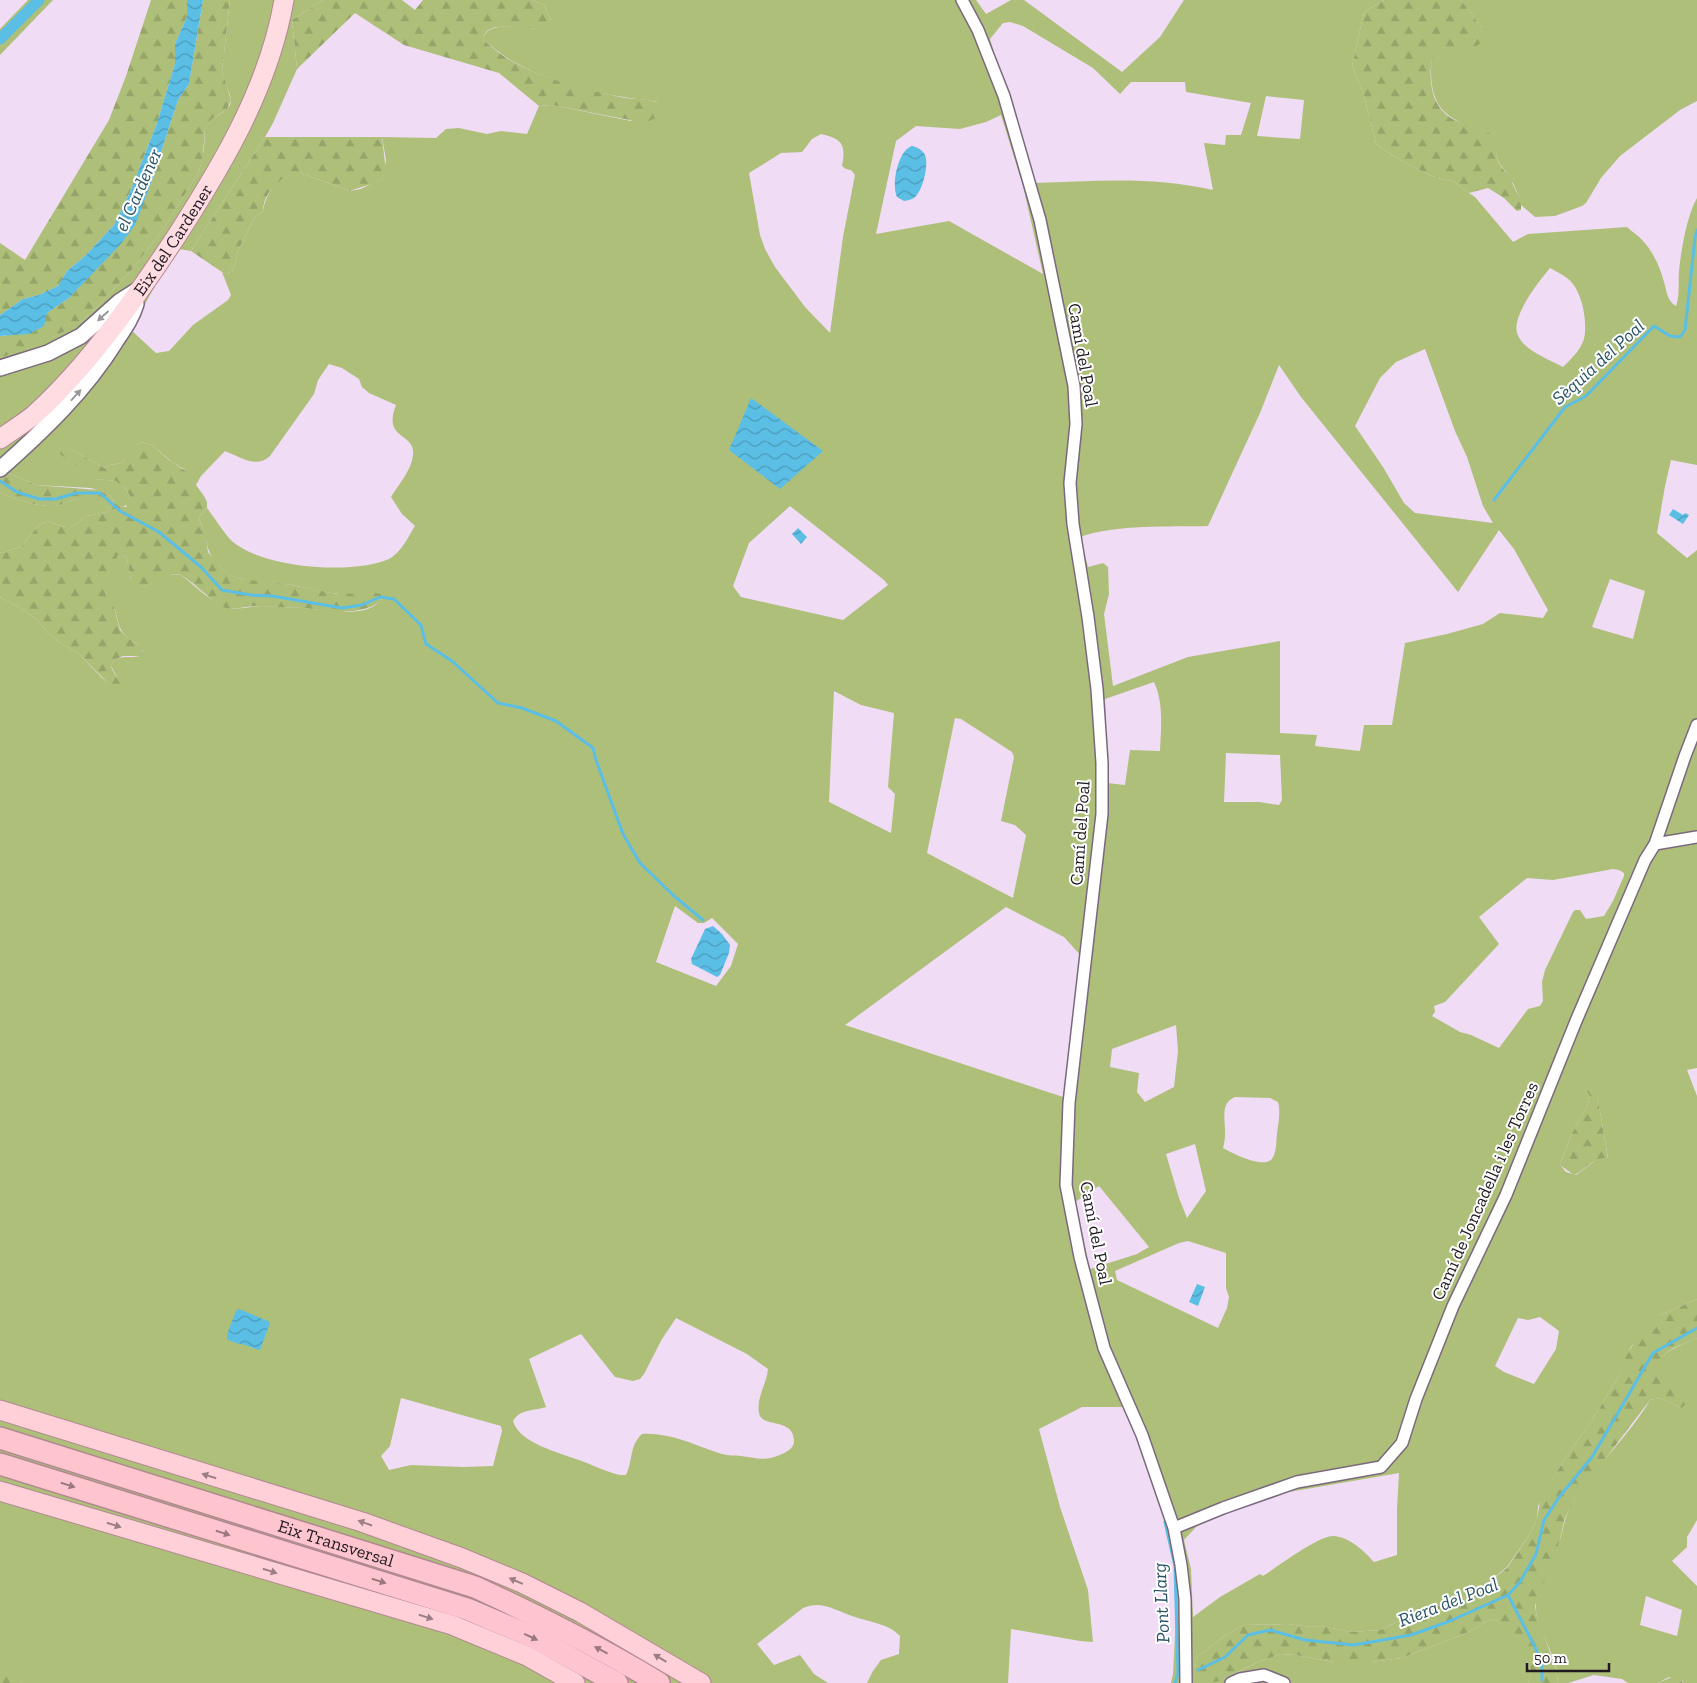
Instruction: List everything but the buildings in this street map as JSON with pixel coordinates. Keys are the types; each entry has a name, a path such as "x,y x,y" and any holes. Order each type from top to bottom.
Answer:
{"highway":[{"path":"0,1410 362,1522 462,1558 522,1583 580,1612 701,1683"},
{"path":"0,1424 98,1458 180,1494"},
{"name":"Eix Transversal","path":"0,1438 475,1587 542,1618 659,1683"},
{"name":"Eix Transversal","path":"0,1465 22,1470 467,1609 533,1637 617,1683"},
{"path":"0,1491 452,1625 527,1656 575,1683"}],"main road":[{"name":"Eix del Cardener","path":"0,439 32,416 71,379 142,287 207,187 245,119 260,85 271,52 284,0"}],"street":[{"name":"Camí del Poal","path":"962,0 978,30 1004,96 1040,220 1074,386 1076,424 1070,483 1074,532 1098,689 1102,763 1102,814 1070,1094 1066,1186 1080,1257 1104,1348 1142,1435 1174,1528 1185,1599 1186,1678"},
{"path":"0,368 48,353 82,336 120,301 142,287"},
{"path":"0,469 43,431 86,384 128,322 142,287"},
{"name":"Camí de Joncadella i les Torres","path":"1174,1528 1223,1508 1297,1482 1381,1468 1402,1443 1416,1399 1453,1306 1506,1194 1576,1021 1645,860 1655,844 1697,725"},
{"path":"1655,844 1697,837"},
{"path":"1231,1683 1240,1679 1264,1675 1284,1683"}],"green space":[{"path":"28,0 53,0 0,55 0,29"},
{"path":"151,0 187,0 187,17 175,44 175,64 156,126 130,192 114,225 86,255 67,271 58,286 39,295 23,299 0,315 0,243 25,260 109,120 126,76"},
{"path":"203,0 230,0 222,71 231,100 227,109 211,120 205,129 203,155 199,172 162,231 130,272 94,310 73,328 0,358 0,336 5,336 47,313 69,298 93,272 151,183 178,100 189,84"},
{"path":"230,0 323,0 292,20 297,69 265,137 191,251 179,249 156,284 131,330 156,353 169,351 193,325 228,300 231,295 222,272 228,274 233,270 238,251 252,222 255,217 263,212 270,192 275,185 286,175 292,172 299,172 349,191 361,189 383,178 386,160 382,137 436,138 446,129 459,128 487,134 501,131 527,134 539,106 552,105 631,121 657,102 586,90 549,78 514,62 484,40 486,33 491,29 499,27 543,29 551,20 544,5 531,0 976,0 986,14 1011,0 1024,0 1122,72 1160,37 1184,0 1384,0 1364,12 1352,66 1363,92 1376,143 1382,149 1411,166 1437,178 1455,182 1475,197 1513,242 1528,234 1627,227 1646,244 1653,254 1669,299 1676,306 1679,271 1687,223 1697,198 1697,465 1671,460 1657,533 1687,558 1697,550 1697,1068 1687,1070 1697,1096 1697,1299 1661,1315 1631,1347 1617,1379 1559,1468 1538,1506 1537,1519 1528,1537 1507,1567 1479,1590 1466,1597 1442,1604 1380,1630 1351,1632 1322,1626 1311,1627 1288,1624 1243,1625 1223,1637 1197,1657 1195,1661 1195,1667 1224,1679 1256,1663 1281,1654 1334,1662 1372,1662 1402,1658 1469,1632 1494,1619 1505,1629 1523,1654 1530,1670 1531,1678 1528,1683 1171,1683 1176,1617 1174,1566 1164,1522 1165,1519 1150,1468 1124,1407 1082,1407 1039,1429 1060,1507 1088,1590 1093,1642 1011,1629 1008,1683 867,1683 881,1660 899,1654 900,1636 890,1628 818,1605 803,1608 757,1644 774,1665 800,1655 814,1674 828,1683 22,1683 0,1659 0,597 37,620 49,634 78,653 102,678 118,690 117,677 111,666 114,660 122,657 136,657 143,654 141,647 127,637 121,629 115,610 106,592 108,572 118,555 127,558 131,580 141,587 169,575 180,575 219,604 230,608 261,606 334,612 356,611 376,605 383,598 377,593 344,595 286,584 243,579 228,573 215,562 211,555 199,520 200,516 207,508 230,539 247,551 286,563 332,568 373,564 389,559 401,549 415,526 402,514 391,497 408,471 413,455 413,448 410,443 396,431 393,425 396,405 369,393 362,387 359,379 342,368 329,364 318,380 314,394 270,456 265,460 254,462 225,451 201,476 196,485 184,469 172,462 152,445 141,442 126,451 122,463 105,468 68,448 95,479 117,481 125,488 130,496 128,504 123,507 117,505 110,496 91,488 36,485 9,473 0,479 0,358 64,332 80,322 130,272 162,231 199,172 204,149 205,129 211,120 230,105 230,95 222,71","holes":["1010,22 1023,26 1093,68 1120,94 1131,82 1185,82 1186,92 1251,103 1241,135 1226,135 1225,145 1204,143 1213,190 1146,181 1034,183 990,39 1003,23","1266,96 1304,100 1300,139 1257,136","1001,115 1023,186 1043,274 949,221 876,234 896,141 916,126 960,129 986,122","821,134 834,138 841,144 844,153 842,166 851,170 855,175 843,237 830,333 805,307 775,267 765,249 760,235 749,173 781,153 802,152 812,139","1550,268 1567,278 1577,290 1583,306 1584,339 1578,351 1563,367 1532,350 1518,336 1518,317","1425,349 1455,431 1467,457 1483,506 1493,523 1415,513 1404,503 1383,467 1355,426 1380,378 1396,362","1279,365 1301,397 1458,592 1499,530 1514,549 1548,610 1543,618 1500,613 1483,624 1405,643 1392,725 1364,725 1360,751 1315,746 1317,735 1280,733 1280,641 1188,657 1113,686 1104,614 1109,594 1108,567 1103,563 1088,567 1080,537 1110,530 1160,526 1208,526 1260,413","790,506 888,585 843,620 741,597 733,586 749,543","1610,579 1645,591 1633,639 1592,627","1154,682 1161,707 1160,751 1130,750 1125,785 1107,783 1105,699","834,691 861,705 894,713 888,787 895,794 891,833 829,802","955,718 961,719 1012,752 1014,757 1001,821 1015,825 1026,835 1013,898 927,853","1226,753 1280,755 1282,800 1279,805 1259,802 1224,802","1613,869 1624,873 1613,901 1604,916 1586,919 1580,910 1573,912 1545,970 1542,982 1543,1001 1540,1006 1528,1009 1499,1048 1460,1032 1432,1016 1435,1012 1434,1006 1445,1002 1499,944 1479,917 1527,878 1553,880","675,906 698,923 704,923 712,918 738,944 731,966 716,986 656,962","1006,907 1064,937 1082,957 1063,1097 845,1025","1176,1025 1178,1051 1174,1087 1145,1102 1137,1092 1139,1073 1110,1067 1112,1049","1588,1092 1597,1094 1608,1158 1597,1159 1576,1175 1566,1172 1560,1165 1572,1133 1587,1107 1590,1096","1235,1097 1270,1098 1278,1102 1279,1114 1276,1147 1271,1160 1266,1162 1254,1161 1223,1148 1225,1137 1224,1113 1227,1104","1195,1144 1206,1191 1187,1218 1166,1154","1099,1186 1149,1247 1137,1254 1090,1269 1075,1202","1188,1241 1226,1253 1226,1288 1229,1297 1227,1308 1218,1328 1117,1280 1115,1271 1179,1243","1540,1317 1559,1331 1556,1349 1534,1384 1504,1372 1495,1366 1518,1318 1528,1320","676,1318 747,1354 768,1369 760,1396 759,1413 761,1418 789,1429 793,1434 793,1446 782,1454 761,1459 725,1455 672,1437 642,1434 633,1449 626,1475 620,1475 541,1446 523,1435 513,1421 523,1412 546,1407 529,1359 581,1334 615,1377 633,1381 640,1379 644,1374 662,1339","401,1398 501,1426 502,1431 493,1466 411,1465 389,1470 381,1456 390,1446","1399,1473 1397,1555 1374,1562 1351,1542 1339,1537 1326,1537 1308,1546 1263,1576 1260,1574 1220,1597 1193,1617 1191,1569 1184,1540 1196,1527 1210,1519 1277,1494"]},
{"path":"323,0 402,0 415,10 423,0 531,0 544,5 551,20 547,29 499,27 491,29 486,33 484,40 513,62 548,78 620,97 656,102 661,105 662,115 645,123 552,105 539,106 499,73 404,45 355,13 297,69 292,20"},
{"path":"1384,0 1461,0 1482,28 1483,38 1476,47 1464,50 1442,48 1438,50 1432,60 1432,90 1442,111 1456,121 1488,132 1496,139 1499,164 1513,178 1512,183 1521,200 1521,210 1517,211 1504,198 1488,188 1469,193 1455,182 1437,178 1411,166 1382,149 1376,143 1363,92 1352,66 1364,12"},
{"path":"1461,0 1697,0 1697,101 1680,110 1620,156 1601,178 1586,203 1582,206 1555,216 1535,217 1521,205 1513,184 1499,163 1496,139 1449,116 1436,99 1432,86 1431,70 1433,56 1442,48 1473,48 1482,28"},
{"path":"265,137 382,137 386,172 383,178 372,184 349,191 299,172 288,175 277,183 268,194 263,212 255,217 252,222 238,251 233,270 228,274 191,251"},
{"path":"141,442 152,445 169,460 186,471 204,496 207,508 199,520 205,532 208,552 220,567 231,575 241,579 286,584 337,594 377,593 383,595 381,601 367,608 341,612 257,606 227,608 218,604 181,575 166,576 147,586 137,587 131,580 127,558 118,555 108,573 106,593 114,607 120,630 142,647 143,654 141,656 123,656 114,660 111,666 121,685 118,690 112,687 78,653 49,634 37,620 0,597 0,552 3,553 22,546 42,523 48,521 65,527 71,527 87,516 110,510 96,500 85,498 55,506 26,502 0,492 0,479 9,473 36,485 98,490 110,496 117,505 126,507 130,496 125,488 116,481 95,479 56,451 59,443 105,468 122,463 125,458 125,448 130,448"},
{"path":"0,492 26,502 47,506 59,505 81,498 91,498 104,504 111,511 87,516 71,527 65,527 48,521 42,523 22,546 3,553 0,552"},
{"path":"1593,1090 1597,1093 1608,1159 1594,1161 1574,1175 1560,1165 1572,1133 1587,1107 1590,1096 1587,1091"},
{"path":"1697,1299 1697,1338 1669,1351 1661,1359 1659,1366 1665,1379 1683,1398 1685,1405 1681,1408 1660,1398 1650,1400 1574,1500 1565,1518 1557,1551 1535,1606 1537,1617 1558,1674 1557,1683 1528,1683 1531,1672 1526,1659 1501,1625 1494,1619 1469,1632 1402,1658 1372,1662 1334,1662 1281,1654 1256,1663 1219,1681 1207,1681 1196,1675 1195,1661 1197,1657 1223,1637 1243,1625 1288,1624 1311,1627 1322,1626 1351,1632 1380,1630 1442,1604 1466,1597 1479,1590 1507,1568 1528,1537 1537,1519 1540,1501 1559,1468 1617,1379 1626,1356 1640,1334 1661,1315"},
{"path":"1697,1338 1697,1520 1687,1537 1687,1547 1672,1561 1697,1586 1697,1683 1683,1683 1683,1681 1669,1677 1658,1683 1628,1683 1622,1679 1594,1675 1568,1683 1557,1683 1555,1665 1539,1623 1536,1603 1541,1585 1558,1547 1570,1506 1650,1400 1660,1398 1681,1408 1681,1396 1664,1379 1660,1372 1660,1360 1671,1350","holes":["1646,1596 1682,1610 1677,1636 1640,1625"]},
{"path":"0,1659 3,1661 22,1683 0,1683"},
{"path":"1672,1677 1680,1678 1683,1683 1658,1683"}],"water":[{"name":"el Cardener","path":"187,0 203,0 189,84 178,100 135,225 120,245 69,298 47,313 44,326 29,334 0,336 0,315 23,299 39,295 58,286 67,271 86,255 114,225 130,192 156,126 175,64 175,44 187,17"},
{"path":"912,146 924,153 926,170 918,194 913,199 904,201 897,197 895,192 895,177 903,154"},
{"path":"751,398 823,451 780,489 729,450"},
{"path":"1673,509 1683,515 1685,513 1689,515 1683,524 1669,515"},
{"path":"798,528 807,537 801,544 792,534"},
{"path":"713,926 730,945 729,953 720,975 717,977 692,964 691,959 705,929"},
{"path":"1197,1284 1205,1287 1198,1306 1189,1302"},
{"path":"239,1309 270,1323 260,1350 227,1339 227,1334 236,1311"}],"waterway":[{"path":"0,39 39,0"},
{"name":"Sèquia del Poal","path":"1494,500 1565,407 1586,396 1654,326 1670,336 1680,337 1685,330 1697,230"},
{"path":"0,481 17,492 39,499 56,499 76,493 100,493 120,511 159,532 201,567 222,590 342,608 362,605 380,597 394,599 421,625 426,644 452,661 498,703 522,708 556,721 593,748 623,834 640,863 674,896 703,920"},
{"name":"Riera del Poal","path":"1198,1670 1225,1657 1248,1635 1270,1630 1305,1640 1354,1645 1411,1635 1450,1621 1508,1595 1520,1582 1536,1554 1544,1520 1560,1496 1592,1457 1653,1353 1697,1328"},
{"name":"Pont Llarg","path":"1165,1522 1175,1566 1178,1674 1175,1683"},
{"path":"1508,1595 1535,1647 1542,1665 1542,1680"}]}
